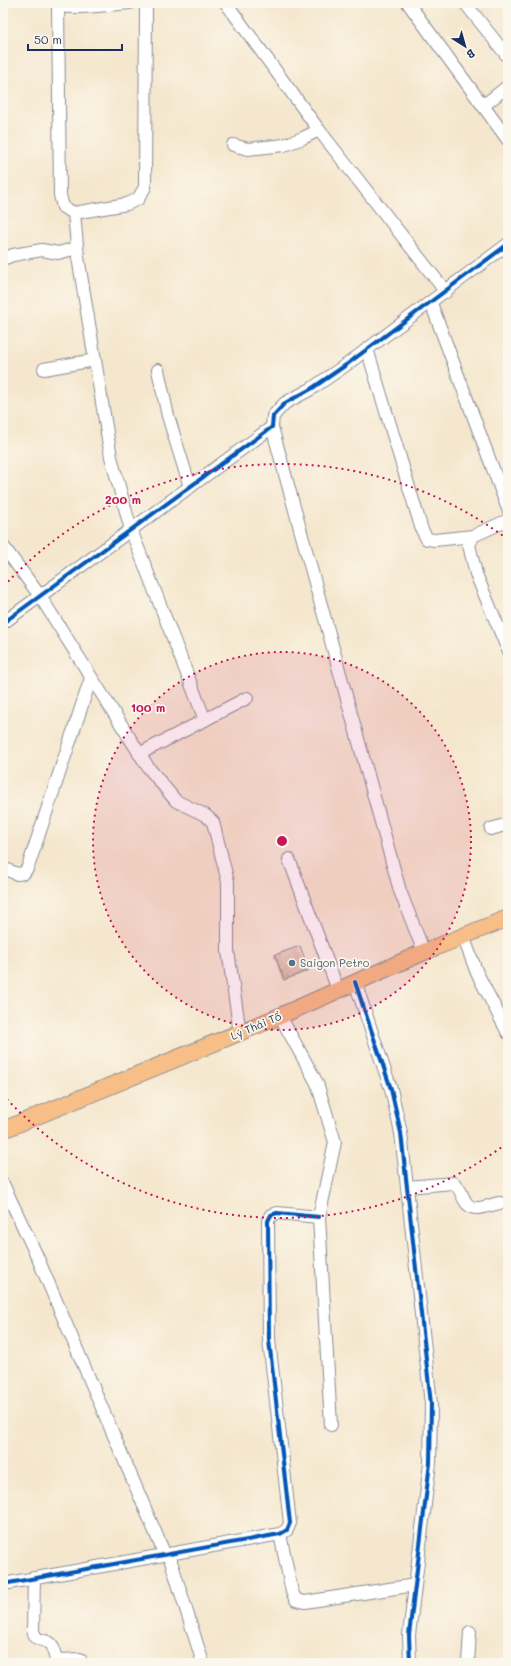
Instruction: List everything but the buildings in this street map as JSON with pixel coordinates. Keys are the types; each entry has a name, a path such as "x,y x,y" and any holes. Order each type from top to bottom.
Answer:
{"main road":[{"name":"Lý Thái Tổ","path":"3,1130 280,1016 424,952 508,918"}],"street":[{"path":"130,3 72,8 58,4 60,195 63,207 74,213 127,204 138,199 145,187 146,3"},
{"path":"226,3 319,130 446,292"},
{"path":"408,3 508,140"},
{"path":"465,3 508,57"},
{"path":"483,106 508,86"},
{"path":"233,145 248,150 284,145 319,130"},
{"path":"74,213 77,248 111,456 131,530 205,720"},
{"path":"424,952 400,891 272,427 273,416 285,403 311,389 368,349 507,247"},
{"path":"3,259 14,255 42,250 58,253 77,248"},
{"path":"431,303 508,509"},
{"path":"368,349 422,530 427,539 435,540 473,536 508,520"},
{"path":"44,369 95,360"},
{"path":"158,370 168,416 190,487"},
{"path":"3,623 272,427"},
{"path":"473,536 469,545 476,574 508,650"},
{"path":"3,546 40,596 148,767 176,801 205,815 213,822 228,882 228,951 240,1032"},
{"path":"3,868 17,874 24,873 28,867 91,678"},
{"path":"140,754 247,698"},
{"path":"491,829 508,824"},
{"path":"289,859 338,990"},
{"path":"463,936 477,973 508,1034"},
{"path":"355,982 391,1089 401,1133 431,1404 430,1463 408,1635 410,1663"},
{"path":"280,1016 317,1083 335,1142 319,1217 331,1426"},
{"path":"407,1187 453,1183 457,1185 468,1205 476,1208 500,1203"},
{"path":"3,1184 36,1254 167,1555 203,1663"},
{"path":"3,1584 280,1534 287,1530 290,1524 269,1340 268,1221 271,1215 277,1213 319,1217"},
{"path":"280,1534 292,1592 296,1600 305,1602 415,1585"},
{"path":"34,1578 33,1630 35,1636 39,1640 50,1643 53,1647 56,1659 80,1659"},
{"path":"468,1663 470,1632"}],"cycle path":[{"path":"3,623 272,427 273,416 285,403 311,389 346,365 508,244"},
{"path":"355,982 391,1089 401,1133 431,1404 430,1463 409,1635 410,1663"},
{"path":"3,1584 280,1534 287,1530 290,1523 269,1340 268,1221 271,1215 277,1213 319,1217"}],"place":[{"name":"Saigon Petro","path":"292,963"}]}
